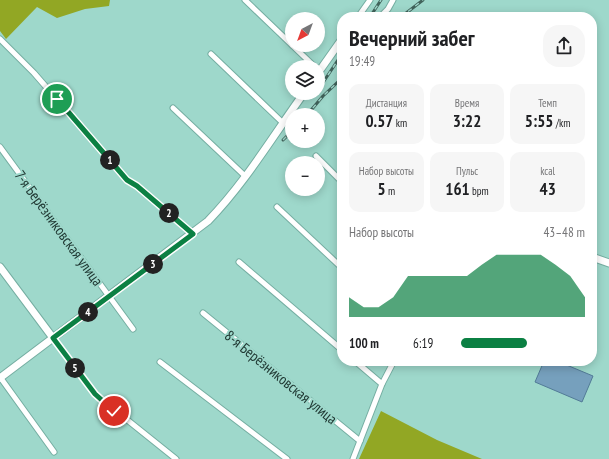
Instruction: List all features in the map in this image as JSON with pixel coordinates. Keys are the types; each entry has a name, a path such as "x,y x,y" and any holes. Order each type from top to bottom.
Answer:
{"street":[{"path":"245,0 285,38"},
{"path":"362,12 370,0"},
{"path":"385,12 393,0"},
{"path":"0,39 34,73 127,180 137,186 193,234"},
{"path":"325,61 337,45"},
{"path":"299,52 308,60"},
{"path":"211,54 283,123"},
{"path":"54,452 0,378 193,234 222,206 299,100"},
{"path":"173,108 245,176"},
{"name":"7-я Берёзниковская улица","path":"0,147 133,329"},
{"path":"325,165 337,177"},
{"path":"277,207 337,263"},
{"path":"597,259 609,263"},
{"path":"239,262 337,346"},
{"path":"0,266 95,394 176,459"},
{"name":"8-я Берёзниковская улица","path":"202,313 360,441"},
{"path":"160,362 287,459"},
{"path":"361,366 382,384"},
{"path":"353,459 382,384 391,366"}],"green space":[{"path":"0,0 110,0 109,6 85,9 57,18 37,7 6,39 0,31"},
{"path":"381,411 437,440 482,459 359,459"}],"building":[{"path":"542,366 569,366 593,376 582,402 535,382"}],"railway":[{"path":"373,12 381,0"},
{"path":"407,12 423,0"},
{"path":"325,80 337,62"},
{"path":"313,108 337,83"}],"route":[{"path":"57,99 127,180 137,186 193,234 53,338 95,394 114,411"}]}
